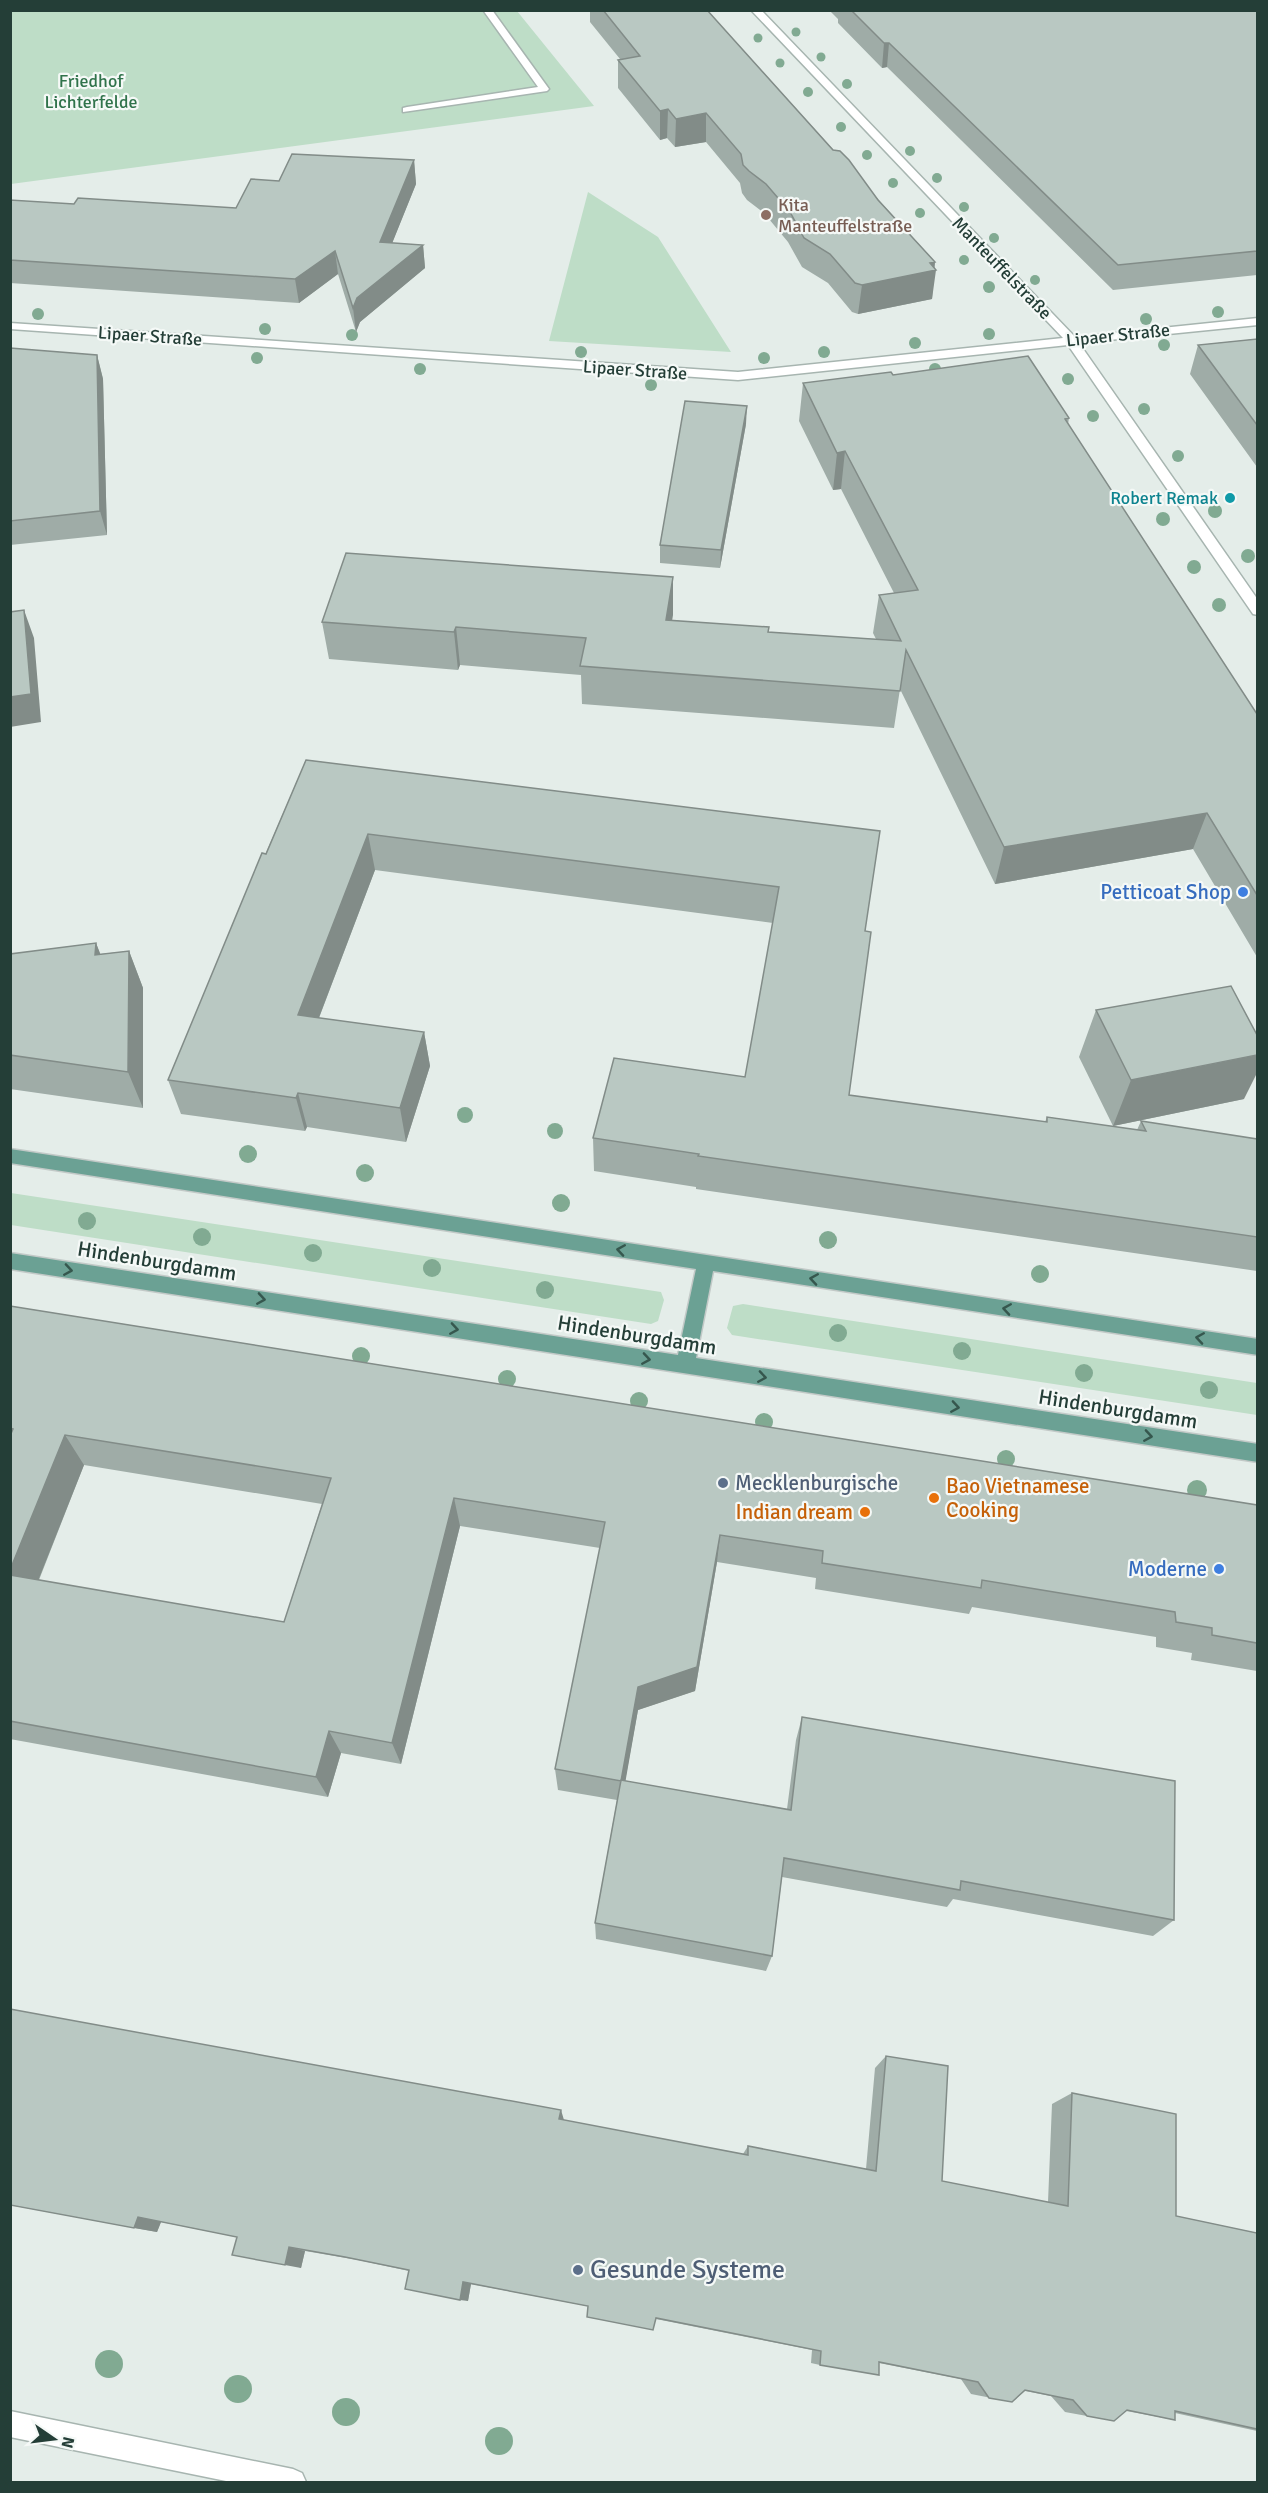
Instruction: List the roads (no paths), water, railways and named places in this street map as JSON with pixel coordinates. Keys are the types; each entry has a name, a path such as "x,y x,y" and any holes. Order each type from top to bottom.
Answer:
{"main road":[{"path":"10,1156 1257,1347"},
{"name":"Hindenburgdamm","path":"10,1261 1257,1453"},
{"path":"685,1365 706,1263"}],"street":[{"path":"407,110 544,89 487,10"},
{"name":"Manteuffelstraße","path":"755,10 1071,340 1257,611"},
{"name":"Lipaer Straße","path":"10,326 738,376 1257,321"},
{"path":"10,2424 293,2482"}],"place":[{"name":"Kita Manteuffelstraße","path":"766,215"},
{"name":"Robert Remak","path":"1230,498"},
{"name":"Petticoat Shop","path":"1243,892"},
{"name":"Mecklenburgische","path":"723,1483"},
{"name":"Bao Vietnamese Cooking","path":"934,1498"},
{"name":"Indian dream","path":"865,1512"},
{"name":"Moderne","path":"1219,1569"},
{"name":"Gesunde Systeme","path":"578,2270"}],"park label":[{"name":"Friedhof Lichterfelde","path":"91,91"}]}
